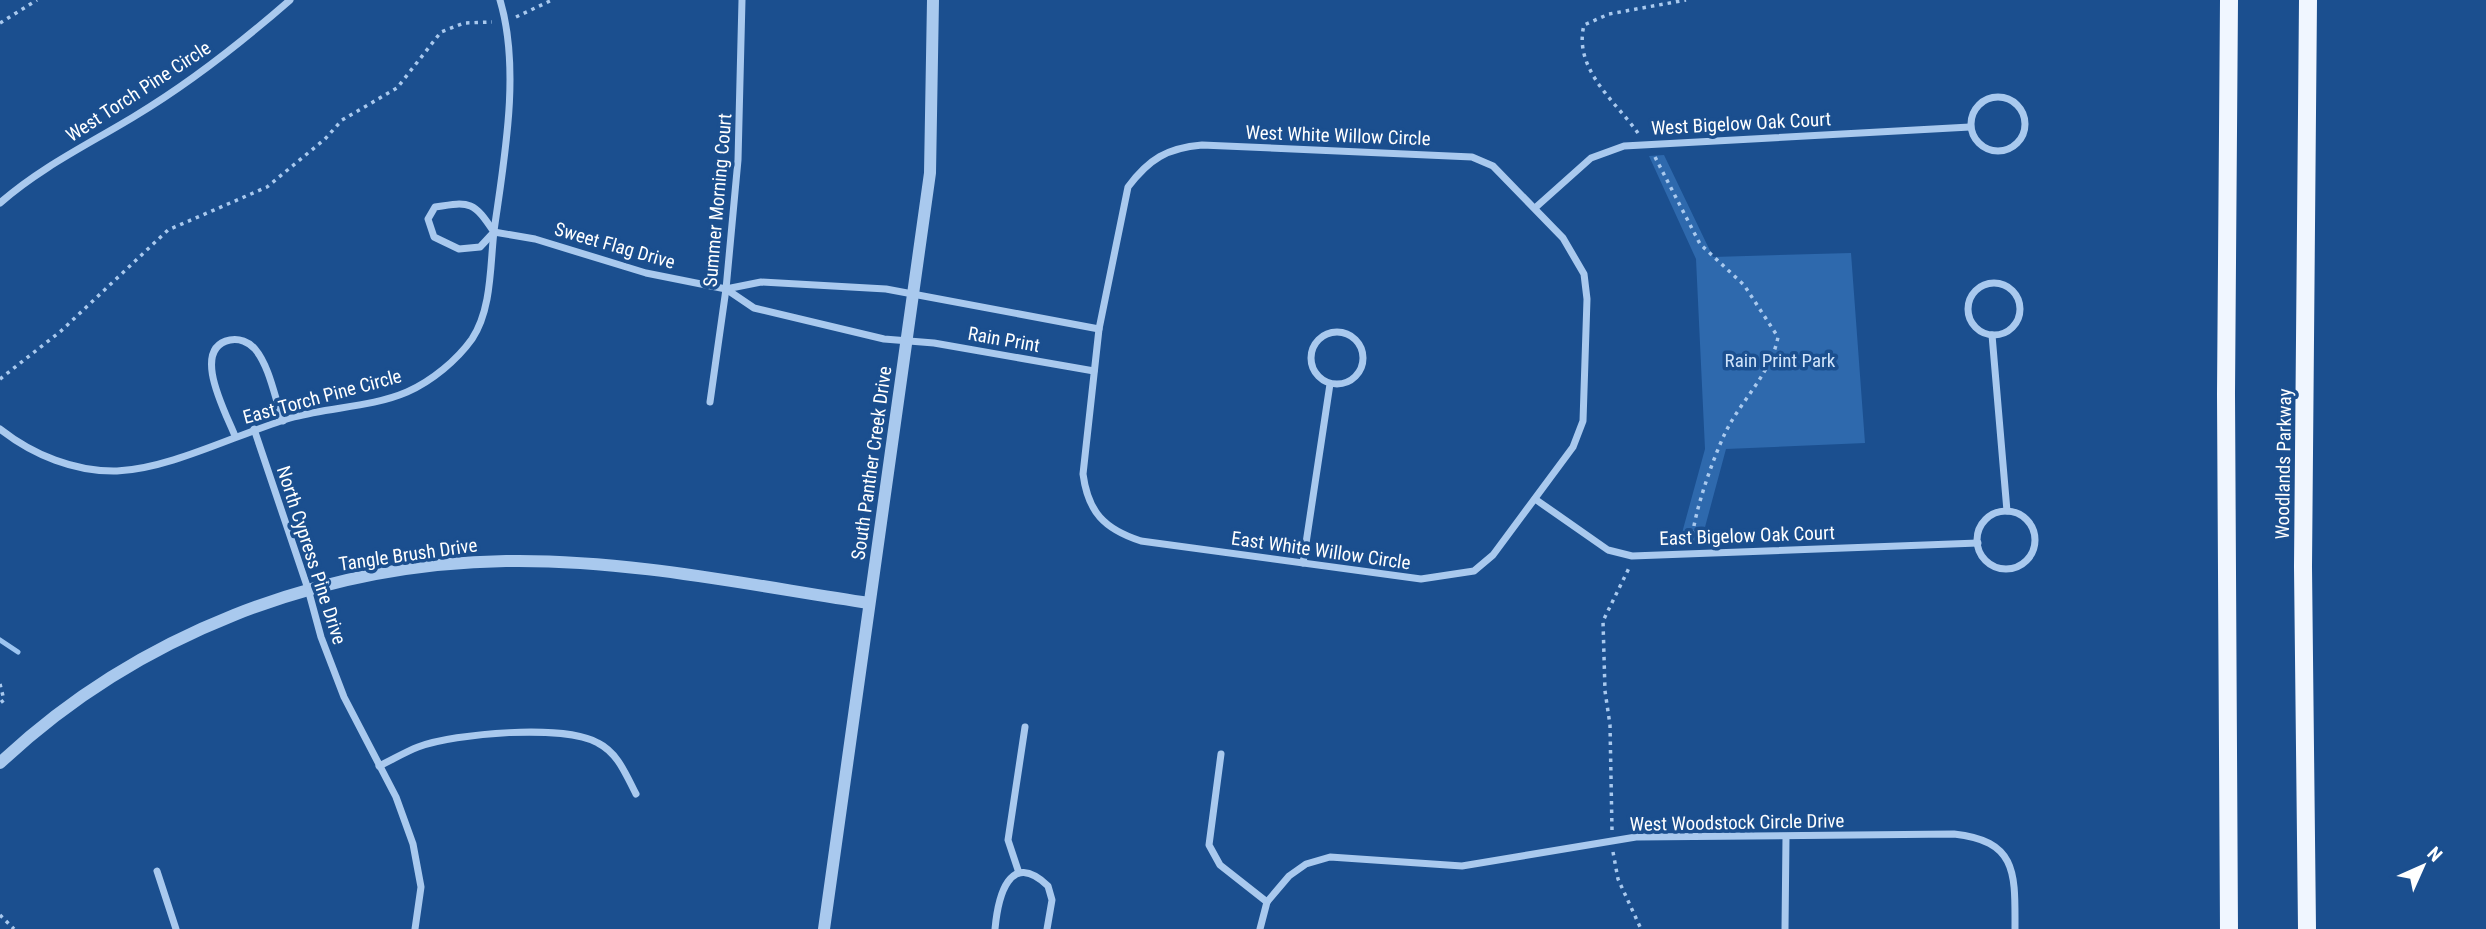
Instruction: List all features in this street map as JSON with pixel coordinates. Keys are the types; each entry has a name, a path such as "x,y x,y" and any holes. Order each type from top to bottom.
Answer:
{"main road":[{"path":"2229,0 2226,380 2229,929"},
{"name":"Woodlands Parkway","path":"2307,929 2302,567 2308,0"}],"street":[{"name":"West Torch Pine Circle","path":"0,203 35,174 137,115 236,45 290,0"},
{"name":"East Torch Pine Circle","path":"0,429 34,451 73,467 117,471 145,467 283,421 408,391 446,367 474,336 483,315 506,137 509,70 507,22 500,0"},
{"name":"Summer Morning Court","path":"710,402 726,289 738,160 742,0"},
{"name":"South Panther Creek Drive","path":"824,929 931,162 933,0"},
{"path":"1996,96 2016,103 2025,120 2024,133 2017,144 2002,151 1984,147 1970,127 1975,109 1981,102 1996,96"},
{"name":"West Bigelow Oak Court","path":"1535,208 1591,158 1624,146 1970,127"},
{"name":"West White Willow Circle","path":"1099,329 1128,187 1141,169 1157,155 1178,147 1202,145 1472,157 1493,166 1563,238 1584,274 1587,299 1586,344"},
{"path":"462,202 477,207 494,232 480,247 459,249 434,237 428,219 435,207 462,202"},
{"name":"Sweet Flag Drive","path":"494,232 536,239 646,273 726,289 761,282 886,289 914,295"},
{"path":"1991,283 2004,285 2015,293 2020,306 2018,319 2010,330 1992,335 1973,325 1968,312 1970,299 1978,288 1991,283"},
{"name":"Sweet Flag Drive","path":"726,289 754,308 884,339 908,341"},
{"name":"Rain Print","path":"914,295 1099,329"},
{"name":"East White Willow Circle","path":"1099,329 1083,474 1086,497 1100,517 1118,534 1141,541 1420,579 1474,571 1493,555 1573,447 1583,421 1586,344"},
{"path":"1332,332 1343,333 1354,338 1361,348 1363,359 1360,371 1352,380 1342,384 1330,384 1319,378 1312,368 1310,357 1313,345 1332,332"},
{"path":"1992,335 2007,511"},
{"path":"235,436 210,366 215,350 228,340 243,341 255,349 283,421"},
{"name":"Rain Print","path":"908,341 1094,371"},
{"path":"1303,563 1330,384"},
{"name":"North Cypress Pine Drive","path":"254,429 308,589 320,637 344,698 396,797 419,865 421,887 415,929"},
{"name":"East Bigelow Oak Court","path":"1535,499 1608,550 1632,556 1978,543"},
{"path":"2007,511 2026,519 2034,532 2031,556 2016,567 1995,567 1980,553 1978,543 1979,531 1987,518 2007,511"},
{"name":"Tangle Brush Drive","path":"0,763 59,712 134,662 222,618 308,589 422,567 505,561 585,564 869,603"},
{"path":"1019,873 1008,840 1025,727"},
{"path":"379,766 418,747 458,737 579,734 601,744 618,760 636,794"},
{"path":"1221,754 1209,845 1220,865 1267,902"},
{"name":"West Woodstock Circle Drive","path":"1260,929 1267,902 1289,876 1306,864 1330,857 1462,866 1613,841 1695,835 1786,837 1954,834 1979,837 2000,849 2011,865 2015,929"},
{"path":"1785,929 1786,837"},
{"path":"158,871 176,929"},
{"path":"995,929 999,897 1007,880 1019,873 1030,873 1048,886 1052,900 1047,929"}],"path":[{"path":"0,23 37,0"},
{"path":"0,379 61,331 168,230 224,203 267,187 325,139 342,120 397,88 441,32 464,23 507,22 552,0"},
{"path":"1686,0 1609,14 1584,25 1581,39 1587,63 1600,87 1664,169 1700,244 1744,285 1778,337 1768,364 1729,426 1712,468 1692,535 1691,552"},
{"path":"1632,556 1627,573 1603,621 1613,841 1618,879 1641,929"},
{"path":"0,684 4,700 0,703"},
{"path":"0,915 14,929"}],"green space":[{"name":"Rain Print Park","path":"1664,155 1713,257 1851,253 1865,443 1726,449 1701,542 1679,544 1705,449 1696,259 1649,156"}],"waterway":[{"path":"0,640 18,652"}]}
